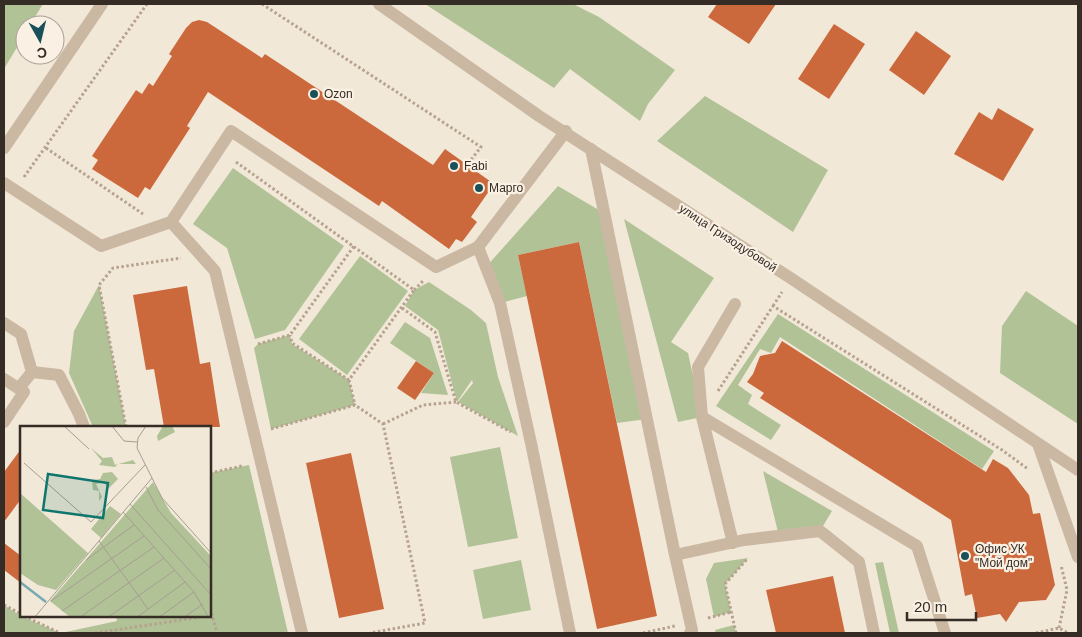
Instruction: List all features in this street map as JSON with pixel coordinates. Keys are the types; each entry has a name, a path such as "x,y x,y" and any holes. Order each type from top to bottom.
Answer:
{"street":[{"path":"4,148 102,4"},
{"name":"улица Гризодубовой","path":"379,4 539,116 792,279 1078,470"},
{"path":"9,187 101,246 165,224 231,131 436,267 478,247 566,132"},
{"path":"591,149 692,630 690,633"},
{"path":"165,224 200,255 214,271 302,633"},
{"path":"478,247 500,303 532,443 570,633"},
{"path":"736,304 698,367 702,417 738,542"},
{"path":"4,323 20,334 32,372"},
{"path":"18,388 32,372"},
{"path":"32,372 59,375 84,426"},
{"path":"4,380 24,392 4,422"},
{"path":"702,417 917,546 945,633"},
{"path":"1038,444 1078,557"},
{"path":"675,555 738,542 820,531 859,562 874,633"}],"path":[{"path":"9,187 46,148 147,4"},
{"path":"262,4 481,147 467,164"},
{"path":"46,148 165,224"},
{"path":"236,162 414,290 349,380"},
{"path":"258,344 290,335 354,246"},
{"path":"126,426 99,285 113,268 200,255"},
{"path":"702,417 773,306 1002,450 1055,489"},
{"path":"402,308 435,332 456,402"},
{"path":"290,335 292,344 349,380 355,405 384,424 425,623 370,633"},
{"path":"384,424 422,405 456,402 532,443"},
{"path":"271,429 355,405"},
{"path":"211,473 242,466"},
{"path":"736,633 725,584 748,558 738,542"},
{"path":"4,605 20,613"},
{"path":"211,615 217,633"},
{"path":"27,617 60,633"},
{"path":"95,633 202,617"},
{"path":"1036,633 1059,628 1068,633"}],"green space":[{"path":"4,4 43,4 36,15 15,15 15,51 4,69"},
{"path":"425,4 573,4 599,17 675,70 648,104 640,121 570,69 554,88"},
{"path":"705,96 828,170 793,232 657,141"},
{"path":"233,168 344,246 285,330 255,339 227,248 193,224"},
{"path":"558,186 604,213 647,419 617,423 579,242 518,255 527,296 500,303 486,267"},
{"path":"624,219 714,278 671,342 688,353 702,417 678,422"},
{"path":"360,256 408,291 347,375 299,339"},
{"path":"429,282 471,310 486,323 498,377 518,436 458,402 473,383 472,380 457,402 438,330 405,306 414,290"},
{"path":"99,285 126,426 93,426 69,373 74,331"},
{"path":"1026,291 1078,326 1078,424 1000,373 1002,326"},
{"path":"778,314 994,451 982,469 780,337 771,353 760,349 738,385 752,395 748,404 781,425 771,440 716,406"},
{"path":"405,322 430,338 448,395 421,393 434,373 390,343"},
{"path":"290,335 292,344 349,380 355,405 271,429 254,348 258,344"},
{"path":"500,447 518,538 468,547 450,457"},
{"path":"249,465 288,633 61,633 117,621 116,617 211,617 211,473"},
{"path":"763,471 832,511 820,531 779,536"},
{"path":"748,558 725,584 731,612 714,617 706,579 714,563"},
{"path":"521,560 531,610 483,619 473,570"},
{"path":"883,562 899,633 890,633 875,563"},
{"path":"4,605 20,617 60,633 4,633"},
{"path":"734,625 736,633 716,633 715,630"}],"building":[{"path":"717,4 776,4 749,44 708,17"},
{"path":"199,20 207,22 262,58 265,54 433,165 445,149 494,184 471,217 477,222 462,242 456,239 449,249 382,201 379,206 208,92 187,126 190,128 150,190 145,187 138,198 92,169 98,160 92,156 136,90 142,94 149,83 153,86 172,56 169,54 186,28 192,22"},
{"path":"834,24 865,44 829,99 798,79"},
{"path":"916,31 951,56 924,95 889,70"},
{"path":"998,108 1034,129 1003,181 954,154 979,112 992,120"},
{"path":"579,242 657,616 597,629 518,255"},
{"path":"187,286 200,364 210,362 220,427 164,426 154,369 146,370 133,295"},
{"path":"782,341 986,472 993,459 1008,468 1029,495 1033,514 1040,513 1055,585 1046,600 1019,602 1006,622 1000,614 977,618 972,594 965,596 951,520 760,398 764,393 747,382 753,374 760,356 775,353"},
{"path":"416,361 434,373 415,400 397,388"},
{"path":"20,450 20,500 4,522 4,472"},
{"path":"351,453 384,609 339,618 306,463"},
{"path":"4,543 20,555 20,582 4,570"},
{"path":"833,576 845,633 776,633 766,590"}],"place":[{"name":"Ozon","path":"314,94"},
{"name":"Fabi","path":"454,166"},
{"name":"Марго","path":"479,188"},
{"name":"Офис УК \"Мой дом\"","path":"965,556"}]}
